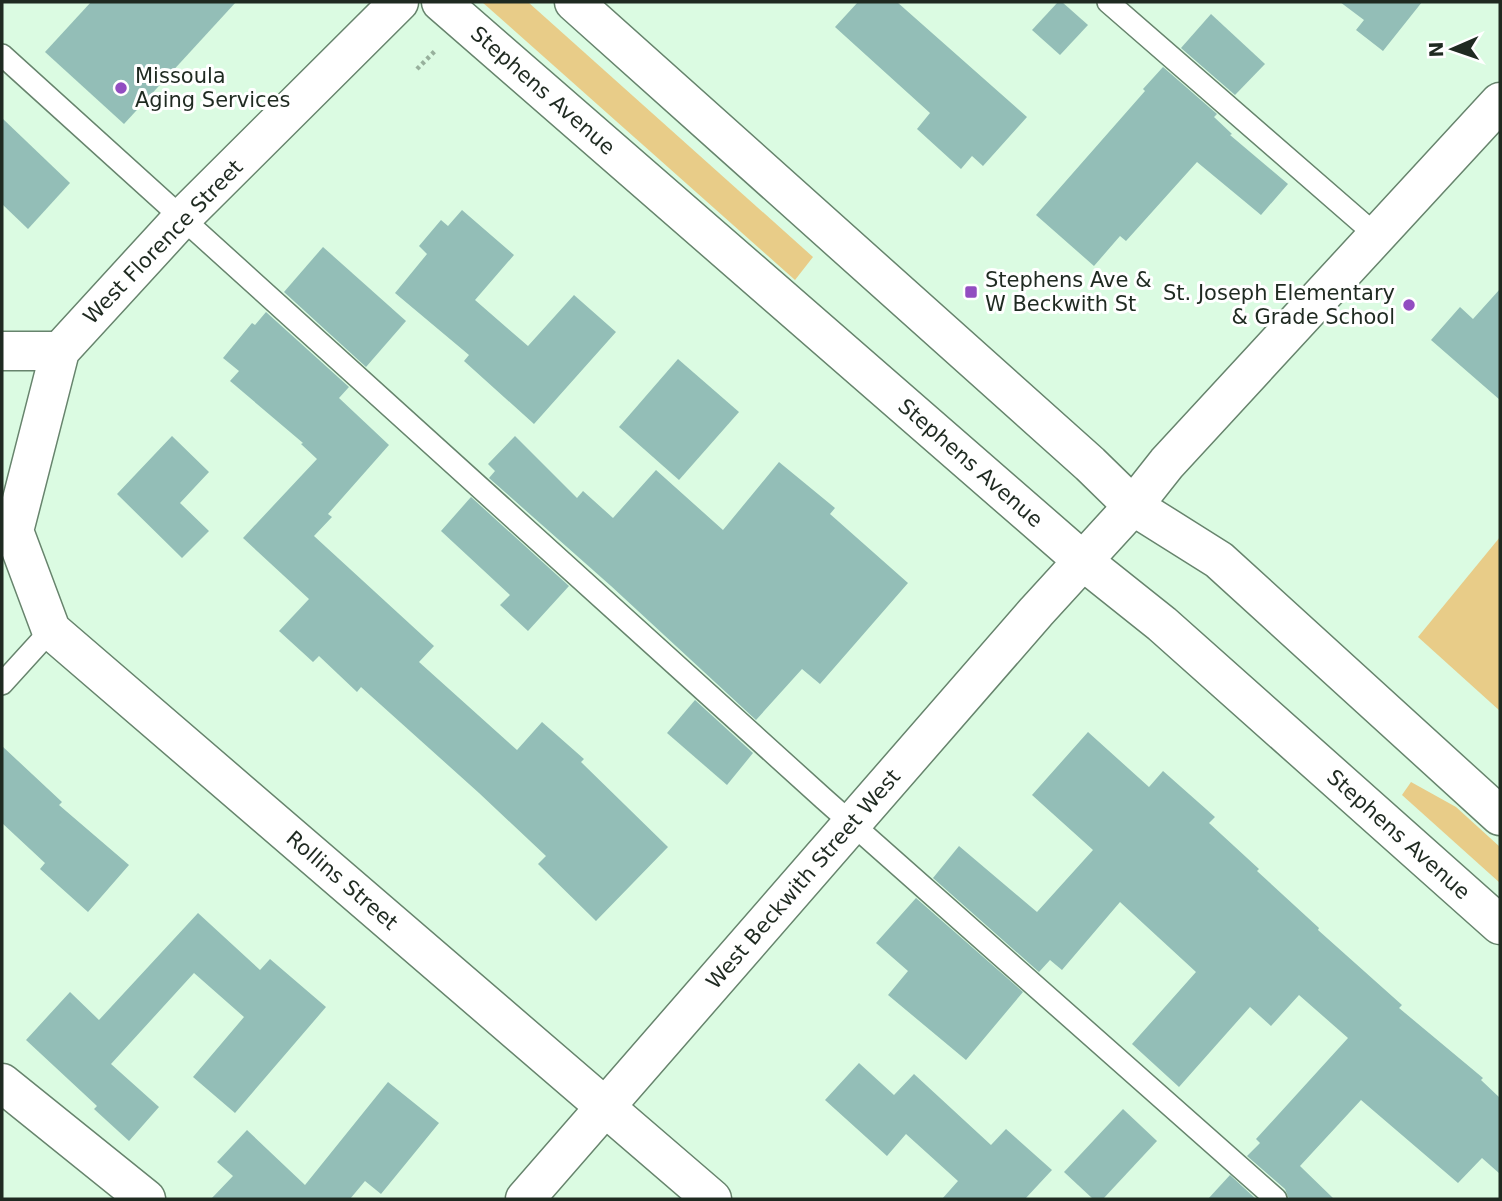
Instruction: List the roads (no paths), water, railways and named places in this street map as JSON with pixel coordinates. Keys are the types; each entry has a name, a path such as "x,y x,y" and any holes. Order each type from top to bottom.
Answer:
{"street":[{"name":"West Florence Street","path":"14,531 61,351 181,219 399,2"},
{"name":"Stephens Avenue","path":"441,2 1083,561 1162,624 1500,925"},
{"path":"574,2 1090,464 1133,506 1219,560 1500,816"},
{"name":"West Beckwith Street West","path":"525,1199 1133,506 1167,463 1500,102"},
{"path":"2,351 61,351"},
{"name":"Rollins Street","path":"14,531 51,630 712,1199"},
{"path":"2,1083 146,1199"}],"lane":[{"path":"1108,2 1377,236"},
{"path":"2,55 853,825 1276,1199"},
{"path":"2,684 51,630"}],"place":[{"name":"Missoula Aging Services","path":"121,88"},
{"name":"Stephens Ave & W Beckwith St","path":"971,292"},
{"name":"St. Joseph Elementary & Grade School","path":"1409,305"}]}
